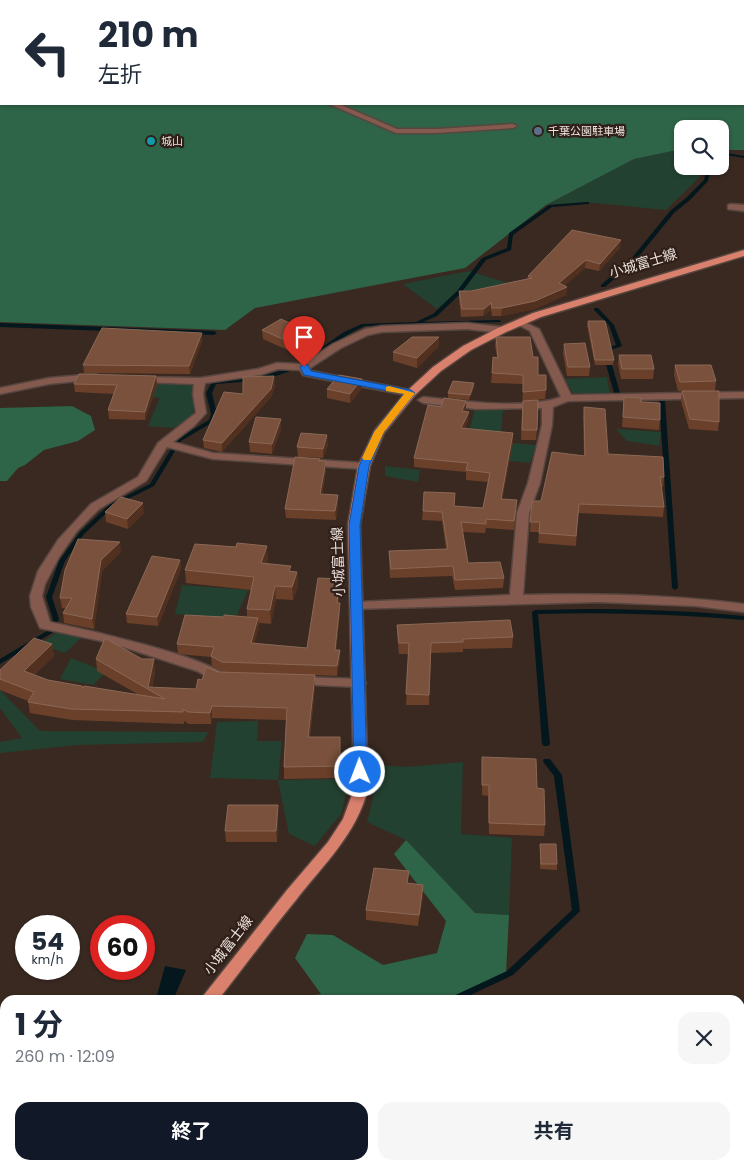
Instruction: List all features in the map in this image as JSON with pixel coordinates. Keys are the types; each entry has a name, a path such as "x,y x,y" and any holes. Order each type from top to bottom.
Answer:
{"main road":[{"name":"小城富士線","path":"212,995 292,894 347,829 357,808 361,789 358,606 354,525 364,466 379,432 411,393 437,369 467,348 502,330 744,252"}],"street":[{"path":"335,105 396,130 437,131 513,126"},
{"path":"731,207 744,208"},
{"path":"520,323 534,329 567,398"},
{"path":"131,378 200,381 260,372 277,366 304,367 337,346 365,332 382,329 467,326 502,330"},
{"path":"304,367 307,373 411,393"},
{"path":"0,391 49,381 101,377"},
{"path":"200,381 198,394 201,412 193,424 165,443 157,452 144,478 131,488 105,499 76,526 50,558 36,597 45,625 113,639 202,668 220,678 239,678"},
{"path":"423,400 476,406 548,405 567,398 744,395"},
{"path":"516,599 523,513 534,483 547,426 548,405"},
{"path":"165,443 213,456 364,466"},
{"path":"358,606 611,597 698,601 744,608"},
{"path":"289,680 359,683"}],"green space":[{"path":"0,105 744,105 744,150 729,150 729,120 674,120 674,151 634,159 546,205 465,268 255,308 225,330 0,322"},
{"path":"674,151 674,175 700,175 700,177 666,210 585,202 546,205 634,159"},
{"path":"469,271 511,284 458,292 437,309 403,284"},
{"path":"607,377 610,394 573,393 565,379"},
{"path":"149,383 195,384 193,416 173,428 148,426 160,398 143,396"},
{"path":"72,406 91,416 95,430 78,441 44,450 25,465 18,468 7,481 0,481 0,408"},
{"path":"475,409 503,410 501,432 469,432"},
{"path":"616,429 661,432 659,446 627,441"},
{"path":"504,442 536,445 530,463 500,460"},
{"path":"385,466 420,470 418,482 385,476"},
{"path":"182,585 248,590 235,620 175,614"},
{"path":"58,632 81,638 65,653 39,644"},
{"path":"71,658 106,672 93,685 60,679"},
{"path":"0,690 40,731 208,732 203,742 77,745 0,753 0,742 22,738 0,708"},
{"path":"258,721 257,741 282,741 278,780 210,778 217,722"},
{"path":"463,762 461,834 512,838 509,915 475,913 406,840 367,822 381,765 406,767"},
{"path":"350,779 341,814 315,846 289,834 278,780"},
{"path":"406,840 475,913 509,915 506,974 467,995 314,995 321,994 295,958 307,934 333,935 383,965 437,953 446,921 394,854"}],"water":[{"path":"165,966 186,970 175,995 157,995"}],"building":[{"path":"572,230 621,240 600,264 586,260 559,283 567,287 535,301 502,308 492,308 491,303 484,309 462,309 459,291 471,291 532,278 528,276"},
{"path":"281,319 311,333 292,343 262,330"},
{"path":"588,321 605,321 614,360 595,360"},
{"path":"102,328 202,333 189,366 83,365"},
{"path":"412,337 439,337 417,358 393,352"},
{"path":"496,337 530,337 533,357 538,357 538,375 546,375 546,390 523,392 523,375 492,373 493,357 498,358"},
{"path":"585,343 590,367 568,367 564,344"},
{"path":"619,355 651,355 654,369 622,369"},
{"path":"675,365 711,365 716,381 680,382"},
{"path":"79,374 156,376 145,412 108,410 117,385 74,384"},
{"path":"339,375 362,379 350,394 327,389"},
{"path":"274,376 271,389 222,443 203,440 224,392 243,394 243,377"},
{"path":"453,381 474,383 470,395 448,393"},
{"path":"682,391 719,391 719,422 690,419"},
{"path":"624,397 641,398 641,402 660,403 660,420 623,417"},
{"path":"444,398 466,401 462,411 469,412 461,428 513,433 501,499 517,500 514,521 486,519 486,524 461,522 468,563 500,562 504,578 455,580 453,566 391,569 389,551 448,549 442,512 423,511 424,492 455,493 454,506 483,508 490,473 466,470 468,463 414,458 428,405 441,407"},
{"path":"538,400 537,430 522,430 523,401"},
{"path":"584,407 605,409 608,454 663,457 664,477 660,477 664,507 579,504 576,536 539,533 540,522 530,522 532,504 533,501 541,501 552,452 585,456"},
{"path":"256,417 281,419 272,444 249,442"},
{"path":"301,433 327,435 323,449 297,447"},
{"path":"295,457 326,461 320,494 338,495 335,511 285,509"},
{"path":"121,497 143,503 127,519 105,512"},
{"path":"78,539 120,542 101,560 92,619 63,613 72,598 60,598 65,570"},
{"path":"237,543 267,546 261,563 291,566 289,571 297,572 292,587 275,586 270,610 247,609 254,577 185,570 195,544 236,547"},
{"path":"152,556 180,560 157,617 126,614"},
{"path":"318,578 340,579 337,603 340,603 335,650 340,650 337,666 222,662 211,656 214,647 177,644 185,615 224,617 224,615 258,618 251,643 307,648"},
{"path":"510,620 513,637 463,639 463,642 431,643 429,695 406,694 409,643 399,643 397,625"},
{"path":"34,638 52,644 24,671 48,680 82,686 83,688 84,686 165,699 96,659 105,638 142,659 154,659 148,687 196,689 198,679 202,680 206,667 218,672 315,675 308,737 340,737 340,766 284,767 287,708 212,706 210,713 188,712 183,709 183,712 71,709 28,702 34,692 0,679 0,670"},
{"path":"482,757 536,759 537,788 544,789 545,825 489,823 489,785 482,785"},
{"path":"228,805 278,805 276,831 225,831"},
{"path":"540,844 556,844 557,864 541,864"},
{"path":"374,868 409,871 407,883 423,885 419,915 366,910"}],"waterway":[{"path":"729,154 744,157"},
{"path":"603,286 633,260 672,212 706,180 707,175"},
{"path":"418,322 435,315 459,292 484,259 509,249 511,234 551,206 587,203"},
{"path":"596,309 611,325 619,346 605,350 617,393"},
{"path":"0,662 50,632 56,619 49,597 62,561 82,533 112,505 152,485 179,440 211,421 214,414 209,393 214,383 257,378 288,370 346,333 364,325 499,321"},
{"path":"0,325 214,333"},
{"path":"662,401 675,588"},
{"path":"546,744 535,612 640,611 744,618"},
{"path":"463,995 510,973 576,911 558,775 547,761"}],"slow traffic":[{"path":"367,458 379,432 411,393 389,389"}],"place":[{"name":"千葉公園駐車場","path":"538,131"},
{"name":"城山","path":"151,141"}],"route":[{"path":"304,367 307,373 411,393 379,432 364,466 354,525 358,606 360,772"}]}
